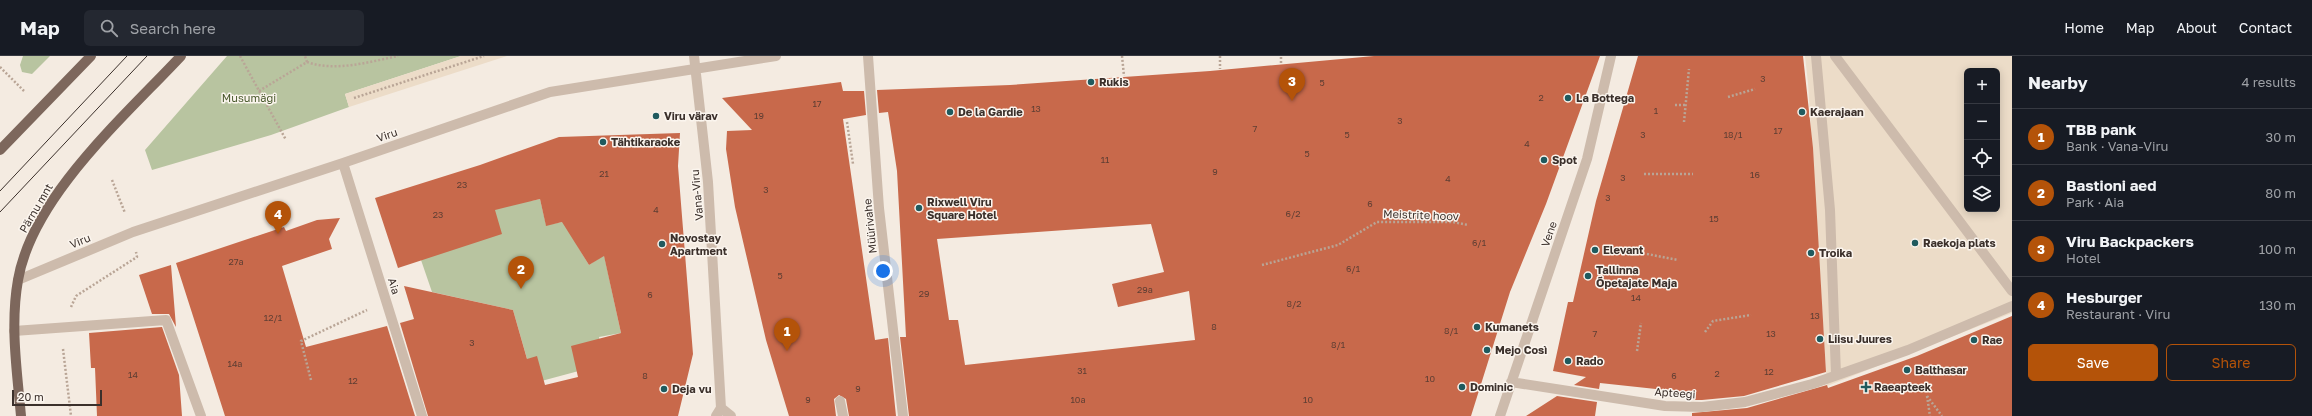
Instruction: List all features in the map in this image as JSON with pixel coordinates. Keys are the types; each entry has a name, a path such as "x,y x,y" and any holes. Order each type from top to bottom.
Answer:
{"main road":[{"path":"0,150 91,56"},
{"name":"Pärnu mnt","path":"20,416 14,331 18,280 26,250 38,223 58,192 88,156 181,56"}],"street":[{"name":"Vana-Viru","path":"694,56 709,190 719,412"},
{"name":"Viru","path":"18,280 133,232 343,163 550,92 696,67 776,56"},
{"name":"Müürivahe","path":"868,56 880,208 903,416"},
{"name":"Vene","path":"1500,416 1587,159 1611,56"},
{"path":"1816,56 1830,210 1836,374 1908,350 2012,306"},
{"path":"1835,56 2012,291"},
{"name":"Aia","path":"343,163 422,416"},
{"path":"14,331 166,320 201,416"},
{"name":"Apteegi","path":"1511,382 1643,403 1702,407 1745,402 1777,395 1836,374"},
{"path":"840,401 843,416"},
{"path":"719,412 731,416"}],"path":[{"path":"240,56 286,140"},
{"path":"305,56 307,62"},
{"path":"259,91 307,62 319,66 343,65 369,63 398,56"},
{"path":"354,98 475,57 484,56"},
{"path":"1122,56 1124,76"},
{"path":"1220,56 1220,69"},
{"path":"1281,56 1281,63"},
{"path":"0,67 24,91"},
{"path":"1684,122 1689,69"},
{"path":"1728,97 1755,90"},
{"path":"1675,106 1685,105"},
{"path":"1644,174 1693,174"},
{"path":"71,416 61,327 76,296 137,257 133,232 112,180"},
{"name":"Meistrite hoov","path":"1262,265 1338,245 1377,222 1453,222 1468,225"},
{"path":"1647,254 1678,260"},
{"path":"311,380 301,341 364,311 387,304"},
{"path":"1704,332 1713,321 1751,315"},
{"path":"1637,351 1641,323"},
{"path":"1930,416 1927,396 1942,416"}],"green space":[{"path":"23,56 50,56 32,74 22,72 20,65"},
{"name":"Musumägi","path":"227,56 461,56 345,94 349,107 271,135 152,170 145,150"},
{"path":"540,199 546,225 573,220 578,247 589,265 604,255 621,333 599,337 602,357 601,365 534,383 513,310 432,292 421,260 492,202 531,201"}],"shaded area":[{"path":"461,56 507,56 349,107 345,94"},
{"name":"Raekoja plats","path":"1805,56 2012,56 2012,313 1827,386"}],"building":[{"path":"1374,56 1600,56 1546,204 1510,292 1471,416 909,416 900,337 906,337 897,171 888,112 879,113 877,90 1010,85 1210,71","holes":["1151,224 1164,272 1112,284 1118,307 1189,291 1195,340 965,365 958,320 949,320 937,239"]},
{"path":"1638,56 1803,56 1813,148 1826,372 1744,396 1693,400 1693,393 1600,383 1599,389 1574,385 1586,377 1553,371 1568,302 1573,302 1596,201"},
{"path":"841,82 843,91 864,91 866,115 843,119 875,340 888,338 896,416 849,416 846,399 839,395 834,399 836,416 789,416 766,340 735,207 726,149 727,131 752,130 722,98"},
{"path":"680,133 678,166 693,354 678,416 428,416 400,323 414,319 404,286 513,310 527,359 537,356 545,385 578,377 571,346 621,333 604,256 589,265 562,222 546,226 540,199 495,210 502,234 398,268 375,198 480,165 559,137"},
{"path":"340,218 329,239 332,249 282,266 306,347 387,326 415,416 225,416 176,263 284,227 286,231 317,220"},
{"path":"171,265 176,327 169,314 152,314 139,275"},
{"path":"2012,316 2012,416 1692,416 1692,413 1747,408 1827,385 1828,388 1917,356"},
{"path":"162,327 179,375 182,416 97,416 95,368 91,368 89,333"},
{"path":"1557,396 1597,402 1595,416 1526,416"}],"tram line":[{"path":"0,191 127,56"},
{"path":"0,212 147,56"}],"place":[{"name":"Rukis","path":"1091,82"},
{"name":"La Bottega","path":"1568,98"},
{"name":"Viru Backpackers","path":"1292,101"},
{"name":"De la Gardie","path":"950,112"},
{"name":"Kaerajaan","path":"1802,112"},
{"name":"Viru värav","path":"656,116"},
{"name":"Tähtikaraoke","path":"603,142"},
{"name":"Spot","path":"1544,160"},
{"name":"Rixwell Viru Square Hotel","path":"919,208"},
{"name":"Hesburger","path":"278,234"},
{"name":"Raekoja plats","path":"1915,243"},
{"name":"Novostay Apartment","path":"662,244"},
{"name":"Elevant","path":"1595,250"},
{"name":"Troika","path":"1811,253"},
{"name":"Tallinna Õpetajate Maja","path":"1588,276"},
{"name":"Bastioni aed","path":"521,289"},
{"name":"Kumanets","path":"1477,327"},
{"name":"Liisu Juures","path":"1820,339"},
{"name":"Rae","path":"1974,340"},
{"name":"Mejo Così","path":"1487,350"},
{"name":"TBB pank","path":"787,351"},
{"name":"Rado","path":"1568,361"},
{"name":"Balthasar","path":"1907,370"},
{"name":"Dominic","path":"1462,387"},
{"name":"Raeapteek","path":"1866,387"},
{"name":"Deja vu","path":"664,389"}]}
